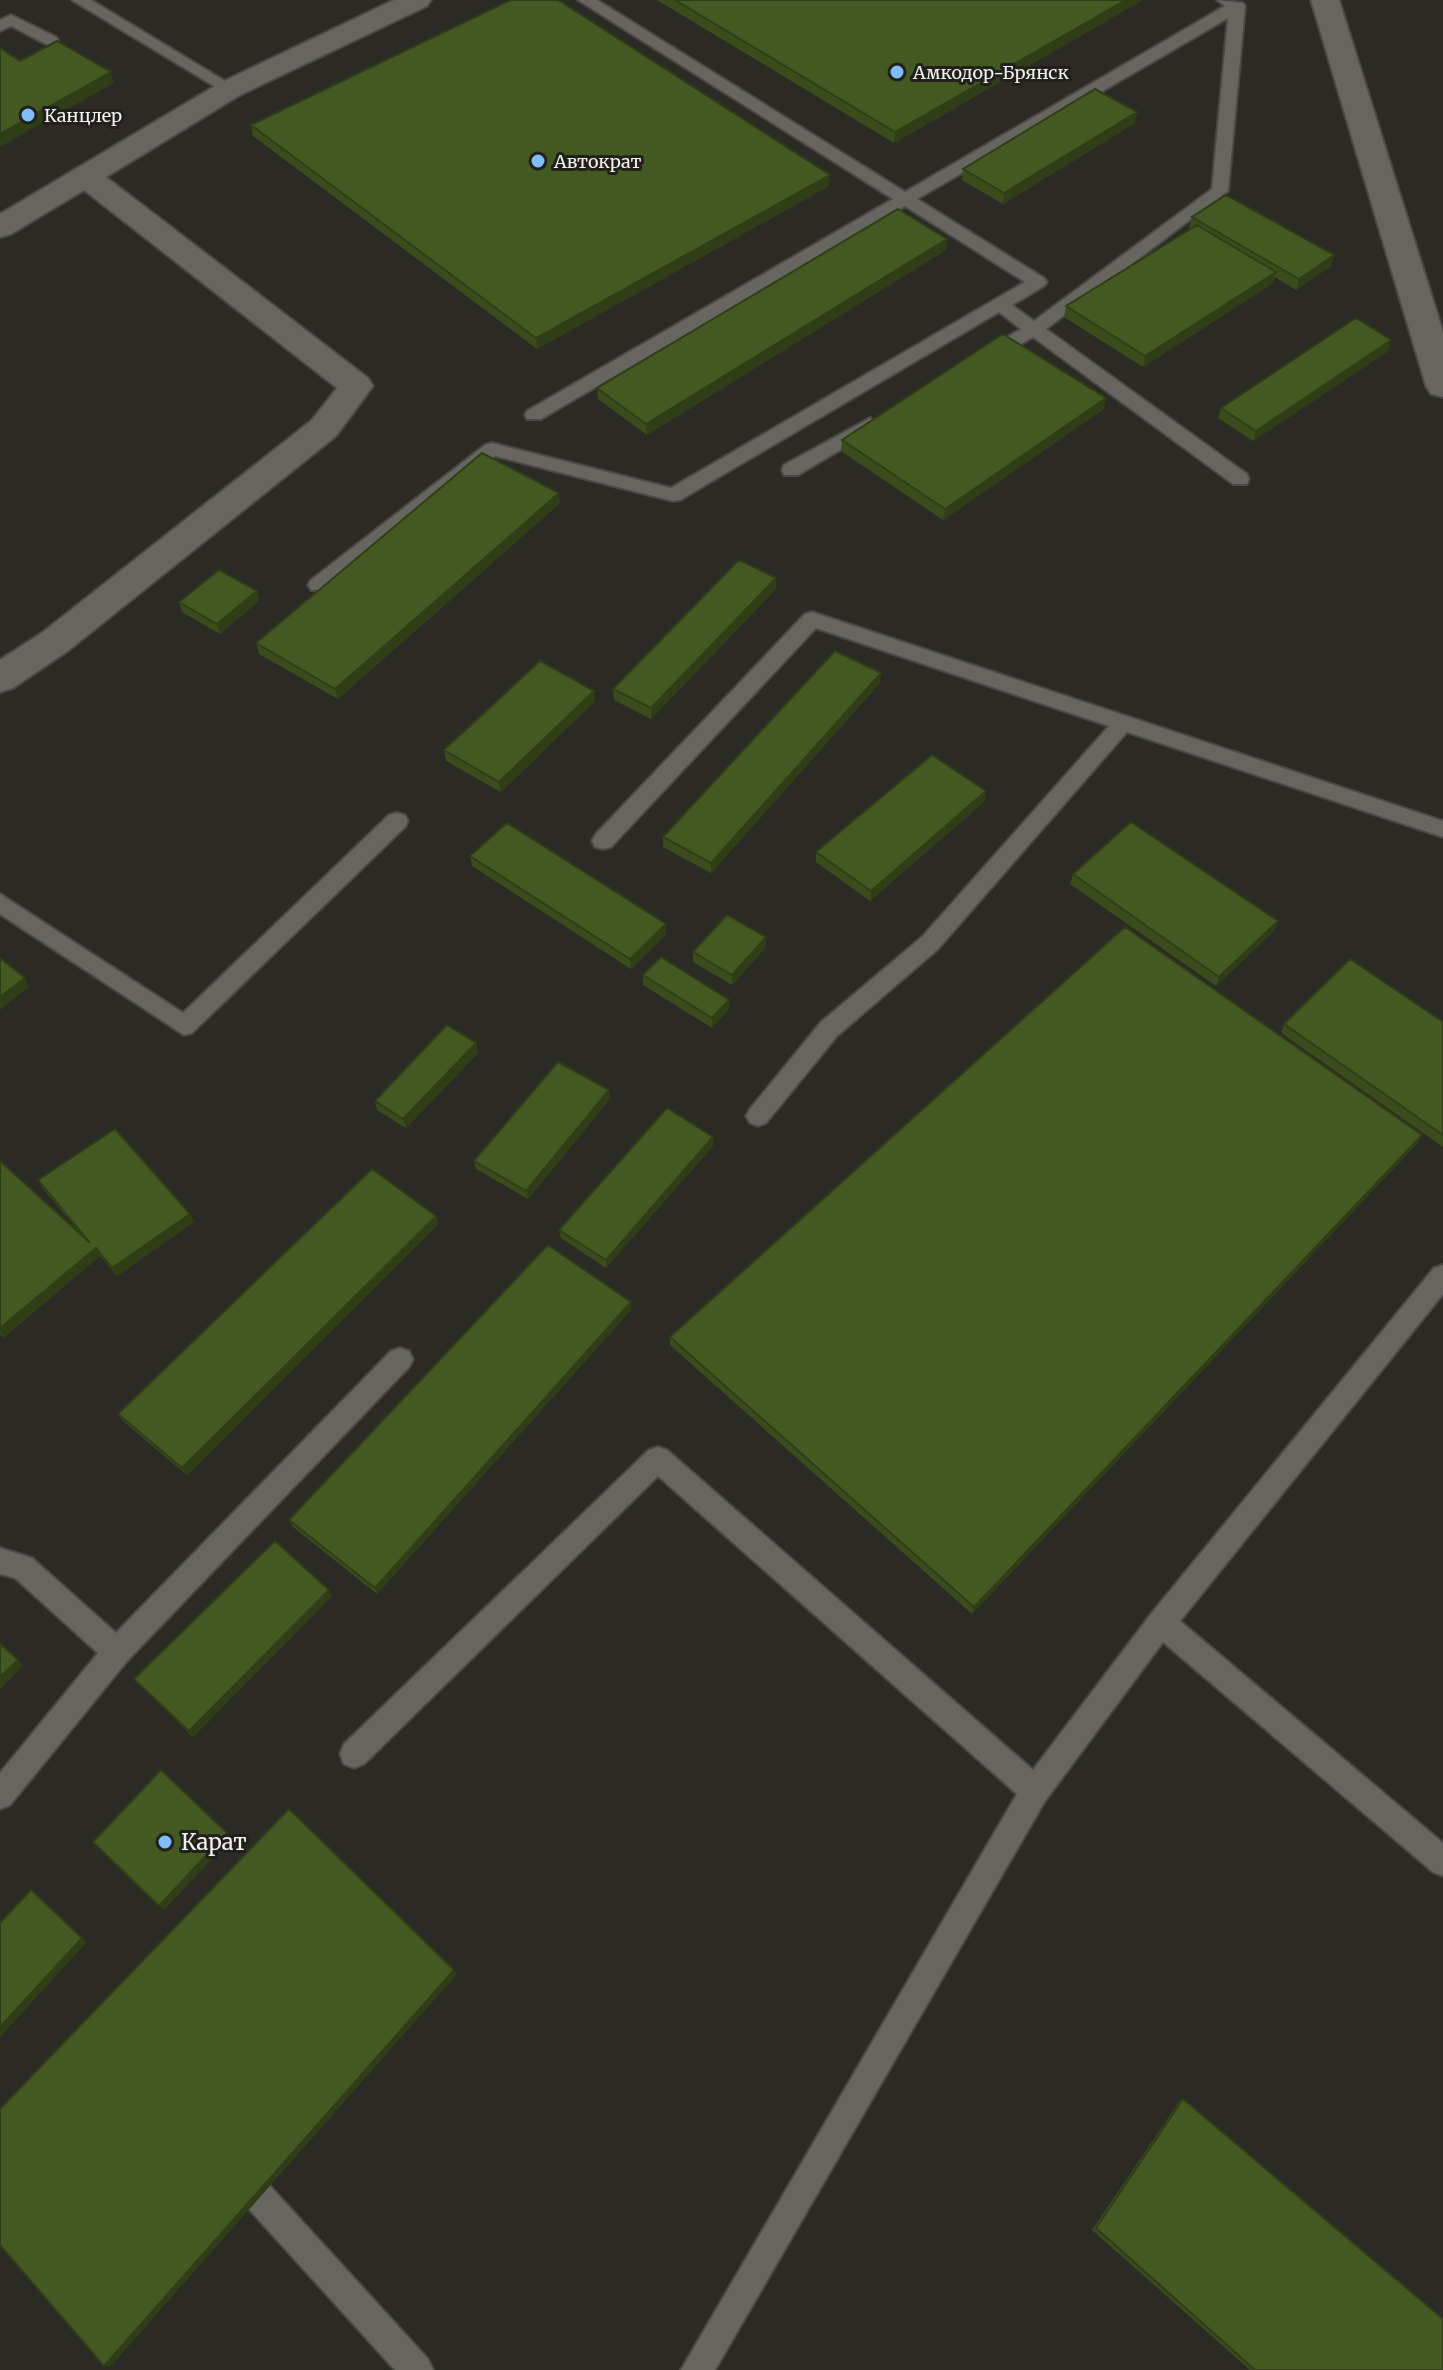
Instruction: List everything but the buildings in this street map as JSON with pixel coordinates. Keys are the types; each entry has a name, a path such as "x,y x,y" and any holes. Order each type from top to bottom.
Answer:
{"street":[{"path":"0,227 230,89 417,0"},
{"path":"1325,0 1443,386"},
{"path":"0,678 56,641 324,428 356,386 87,177"}],"lane":[{"path":"80,0 230,89"},
{"path":"318,585 492,449 673,495 1038,282 586,0"},
{"path":"534,415 906,199 1231,3"},
{"path":"966,368 1034,329 1220,191 1231,3"},
{"path":"0,26 11,20 50,40"},
{"path":"999,304 1240,479"},
{"path":"791,470 885,415"},
{"path":"603,841 812,619 1443,829"},
{"path":"758,1116 829,1029 930,943 1123,723"},
{"path":"0,903 184,1026 397,821"},
{"path":"697,2370 1035,1791 1161,1623 1443,1276"},
{"path":"0,1795 117,1652 400,1359"},
{"path":"354,1754 658,1459 1035,1791"},
{"path":"0,1561 23,1567 117,1652"},
{"path":"1161,1623 1443,1862"},
{"path":"249,2186 417,2370"}],"place":[{"name":"Амкодор-Брянск","path":"897,72"},
{"name":"Канцлер","path":"28,115"},
{"name":"Автократ","path":"538,161"},
{"name":"Карат","path":"165,1842"}]}
